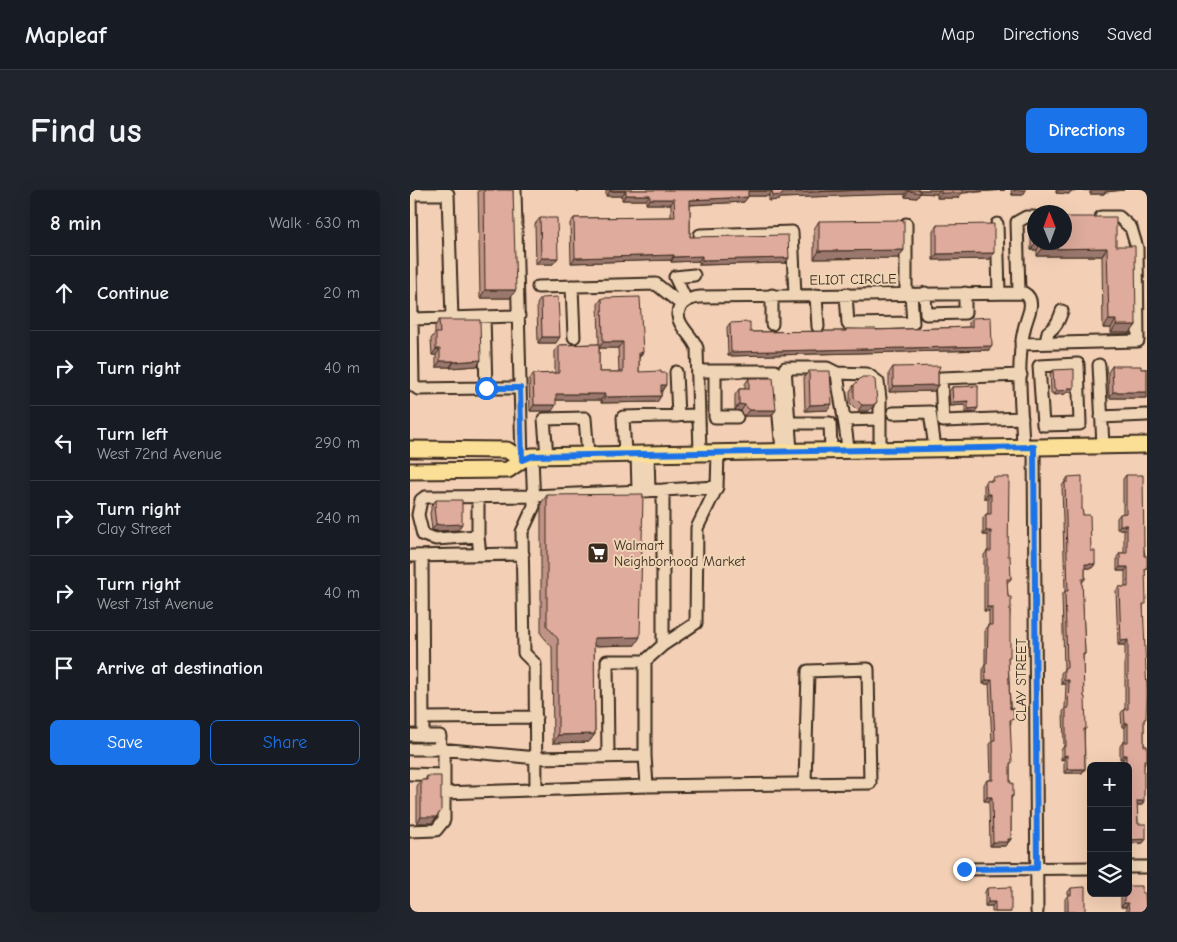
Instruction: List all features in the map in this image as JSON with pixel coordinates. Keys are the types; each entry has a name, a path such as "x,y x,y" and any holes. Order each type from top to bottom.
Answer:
{"main road":[{"path":"410,449 506,450 534,457 1147,445"},
{"path":"410,471 508,470 534,457"}],"street":[{"path":"516,190 520,388 534,457 534,506 522,532 524,654 535,664 536,790"},
{"path":"452,318 448,192 410,194 413,385 418,389 520,388"},
{"path":"1027,217 1017,222 1019,292 1027,295 1031,306 1023,329 1021,344 1022,418 1028,447"},
{"path":"1021,344 1138,341 1137,248 1131,228 1119,217 1092,217"},
{"path":"846,294 848,324 913,323 909,294 906,224"},
{"path":"997,224 999,292"},
{"path":"700,235 792,232 795,295"},
{"path":"684,303 675,276 694,275"},
{"path":"538,287 656,284 684,303"},
{"path":"572,286 574,337"},
{"name":"ELIOT CIRCLE","path":"684,303 690,298 700,296 1019,292"},
{"path":"925,293 926,314 965,313 965,293"},
{"path":"816,295 818,328"},
{"path":"772,296 772,324"},
{"path":"684,303 680,309 679,320 694,341 698,356 700,453"},
{"path":"1046,344 1048,332 1059,321 1062,311"},
{"path":"412,319 518,316"},
{"path":"484,317 486,388"},
{"path":"1078,364 1080,424 1060,425 1042,426 1039,366 1078,364"},
{"path":"1100,365 1102,446"},
{"path":"786,451 789,423 785,368 827,368 837,373 867,374 878,382 880,450"},
{"path":"698,371 775,371 786,451"},
{"path":"715,371 715,417 737,417"},
{"path":"676,372 678,416"},
{"path":"837,373 840,401 846,420 848,450"},
{"path":"1021,375 941,378 942,421 1022,418"},
{"path":"893,413 930,412 934,448"},
{"path":"643,491 637,454 623,417 699,415"},
{"path":"1101,417 1147,415"},
{"path":"534,457 544,419 585,418 588,455"},
{"path":"846,420 879,420"},
{"path":"789,423 830,423 831,450"},
{"path":"1060,425 1060,446"},
{"name":"CLAY STREET","path":"1028,447 1037,912"},
{"path":"608,756 607,661 645,661 662,645 696,623 698,528 717,487 718,452"},
{"path":"478,536 436,539 423,535 418,515 421,500 425,497 478,498 717,487"},
{"path":"662,645 663,490"},
{"path":"478,498 480,555"},
{"path":"410,556 523,554"},
{"path":"422,556 423,736"},
{"path":"645,661 645,756 647,786"},
{"path":"444,793 647,786 805,784 870,783 868,669 808,671 805,784"},
{"path":"423,718 536,717"},
{"path":"410,735 440,736 444,775 444,820 436,830 410,832"},
{"path":"410,749 441,749 537,758 645,756"},
{"path":"410,774 444,775"},
{"path":"1132,867 1147,867"},
{"path":"964,869 1087,868"}],"building":[{"path":"484,190 513,190 516,290 485,290"},
{"path":"610,190 865,190 782,193 782,195 773,196 772,191 748,191 748,197 690,200 690,237 788,235 789,258 702,260 702,256 674,257 674,255 575,258 574,218 675,217 674,199 650,199 650,195 626,195 626,191"},
{"path":"920,190 920,193 909,191"},
{"path":"941,190 962,190 962,193 941,193"},
{"path":"1072,217 1116,217 1116,246 1135,246 1136,325 1116,325 1116,320 1109,320 1107,248 1072,249"},
{"path":"540,218 557,218 558,258 541,258"},
{"path":"904,220 904,250 819,251 819,221"},
{"path":"994,224 994,253 937,254 937,225"},
{"path":"558,297 560,337 542,337 541,298"},
{"path":"640,297 643,352 639,353 639,372 661,371 661,373 666,373 666,385 661,385 661,396 605,397 605,394 556,394 556,405 534,405 533,374 559,373 559,345 599,344 599,372 623,372 623,342 603,342 602,298"},
{"path":"991,317 992,346 731,352 730,323 750,322 750,332 846,331 846,329 972,327 972,318"},
{"path":"439,320 480,320 481,360 440,361 440,349 436,349 436,333 440,333"},
{"path":"940,366 938,385 893,386 893,367"},
{"path":"1112,366 1141,366 1141,369 1147,369 1147,392 1113,392"},
{"path":"1074,369 1074,388 1056,391 1054,389 1053,370"},
{"path":"809,371 830,371 832,404 810,405"},
{"path":"862,377 871,377 875,380 877,402 873,405 862,405 854,397 854,385"},
{"path":"749,378 773,378 776,410 749,410 745,405 739,404 739,389 749,389"},
{"path":"978,386 978,408 968,409 968,401 953,402 952,387"},
{"path":"1126,475 1143,475 1144,556 1147,556 1147,568 1145,568 1146,604 1143,604 1147,692 1144,746 1147,746 1147,760 1144,760 1144,801 1137,801 1138,824 1146,824 1146,839 1132,840 1132,762 1126,762 1126,755 1123,755 1123,742 1128,742 1128,723 1125,723 1124,709 1128,709 1128,640 1121,641 1119,587 1128,587 1128,567 1120,567 1120,553 1127,553 1127,525 1120,525 1120,514 1126,513"},
{"path":"1082,476 1083,515 1090,515 1091,551 1095,551 1095,564 1085,564 1085,579 1082,579 1085,654 1083,654 1086,729 1084,729 1085,769 1067,769 1067,755 1064,756 1069,680 1064,680 1064,668 1067,668 1065,591 1068,591 1065,482 1068,482 1068,477"},
{"path":"993,477 1009,477 1008,556 1010,556 1011,579 1007,579 1008,597 1011,597 1011,608 1010,657 1008,657 1010,709 1013,708 1014,719 1010,720 1012,763 1010,763 1010,783 1013,783 1013,796 1011,796 1011,839 1008,839 1008,842 993,842 992,797 987,797 987,780 993,780 993,740 995,740 992,680 986,680 985,664 987,664 988,625 992,625 992,607 987,607 987,551 991,551 991,531 986,531 986,514 991,514 991,494 987,494 986,481 993,481"},
{"path":"643,494 640,637 594,638 595,734 558,735 558,639 547,626 547,495"},
{"path":"436,500 462,500 462,524 436,524 434,507 436,506"},
{"path":"427,776 441,776 441,811 436,817 421,817 421,780 427,780"},
{"path":"1132,886 1142,886 1142,893 1145,893 1146,912 1129,912 1128,903 1124,903 1124,897 1132,897"},
{"path":"1011,887 1011,912 995,912 995,902 988,902 987,888"},
{"path":"1085,887 1085,912 1068,912 1068,895 1071,895 1071,888"}],"place":[{"name":"Walmart Neighborhood Market","path":"598,553"}],"route":[{"path":"486,388 520,388 522,460 532,456 1034,447 1037,868 964,869"}]}
